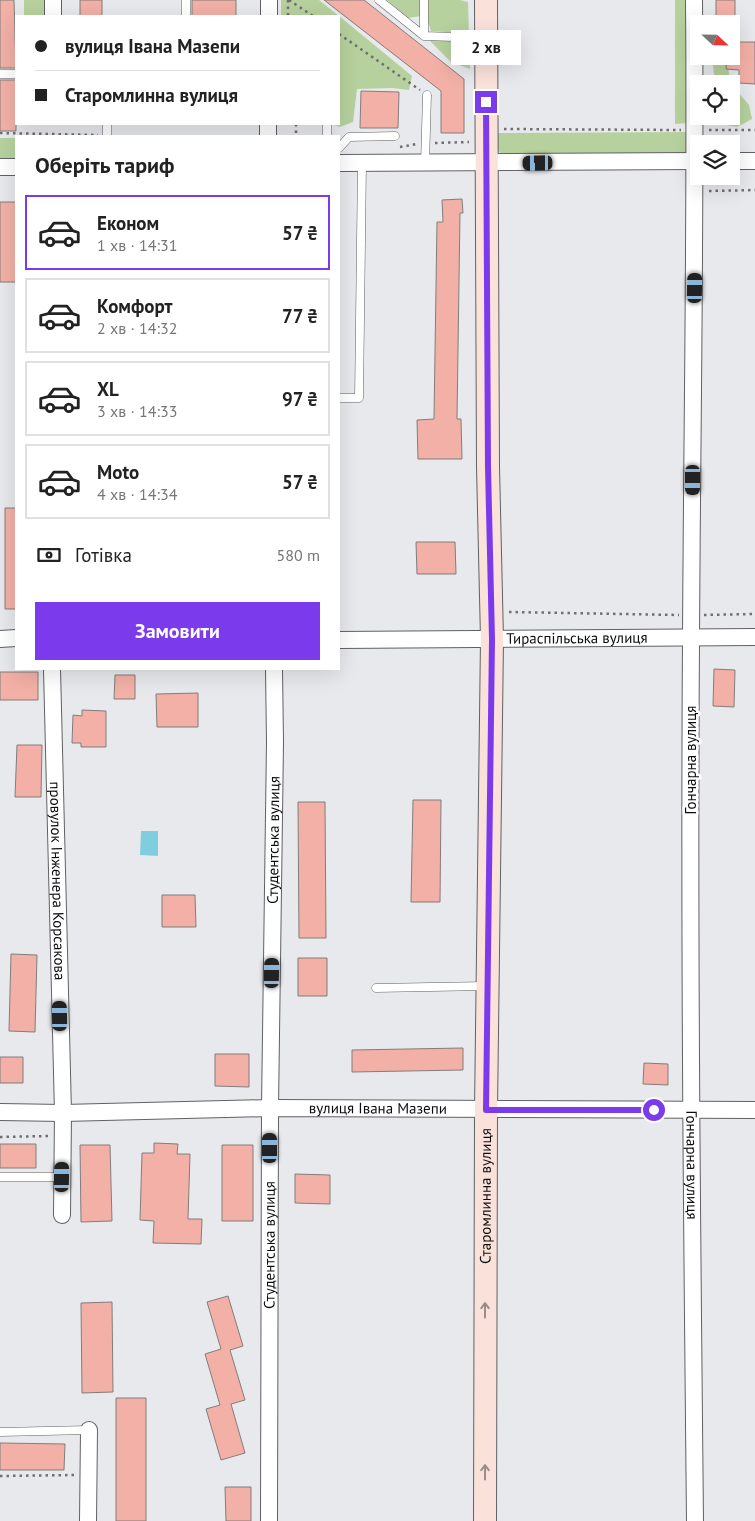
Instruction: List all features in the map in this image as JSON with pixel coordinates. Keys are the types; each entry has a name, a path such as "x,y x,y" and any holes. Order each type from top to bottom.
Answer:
{"street":[{"path":"53,0 53,15"},
{"path":"269,15 270,0"},
{"name":"Старомлинна вулиця","path":"485,1521 486,1110 492,639 488,467 487,163 479,138 486,38 486,0"},
{"name":"Гончарна вулиця","path":"694,0 695,135"},
{"path":"340,163 690,161"},
{"path":"740,161 755,161"},
{"path":"0,167 15,167"},
{"name":"Гончарна вулиця","path":"695,1521 691,1110 691,637 696,185"},
{"name":"Тираспільська вулиця","path":"340,640 755,637"},
{"path":"0,639 15,638"},
{"name":"провулок Інженера Корсакова","path":"52,670 63,1113 62,1215"},
{"name":"Студентська вулиця","path":"268,1521 274,670"},
{"name":"вулиця Івана Мазепи","path":"0,1112 63,1113 270,1108 755,1110"},
{"path":"88,1521 89,1430"}],"lane":[{"path":"186,0 186,15"},
{"path":"379,0 424,36 486,38"},
{"path":"424,0 424,36"},
{"path":"0,74 15,74"},
{"path":"425,164 427,95"},
{"path":"340,147 349,137 395,136"},
{"path":"340,398 359,398 362,163"},
{"path":"376,988 488,986"},
{"path":"0,1177 62,1177"},
{"path":"0,1432 89,1430"}],"path":[{"path":"288,15 289,0"},
{"path":"289,0 312,15"},
{"path":"340,35 427,95"},
{"path":"398,147 479,138 504,129 755,130"},
{"path":"0,134 54,135"},
{"path":"696,191 755,190"},
{"path":"491,612 755,614"},
{"path":"0,1137 62,1136"},
{"path":"0,1476 89,1474"}],"green space":[{"path":"24,0 47,0 47,15 24,15"},
{"path":"281,0 319,0 338,15 281,15"},
{"path":"387,0 420,0 421,16 408,18"},
{"path":"428,0 460,0 468,2 469,34 431,31 427,18"},
{"path":"675,0 687,0 688,123 675,124"},
{"path":"340,17 412,76 409,90 392,88 357,89 353,122 340,127 334,125 340,125"},
{"path":"435,38 469,41 470,69 451,62 430,41"},
{"path":"713,65 728,65 729,75 714,75"},
{"path":"740,94 749,105 752,119 737,127 726,125 740,125"},
{"path":"688,132 687,154 504,156 497,149 495,143 495,133"},
{"path":"0,138 15,138 15,160 0,160"}],"water":[{"path":"141,831 158,831 158,856 140,855"}],"building":[{"path":"0,0 14,0 15,68 0,68"},
{"path":"80,0 102,0 102,15 80,15"},
{"path":"192,0 236,0 236,15 192,15"},
{"path":"324,0 364,0 464,79 464,133 441,133 441,91"},
{"path":"716,0 735,0 735,15 716,15"},
{"path":"740,42 755,42 755,84 740,83 739,70 726,69 726,65 740,65"},
{"path":"0,80 15,80 16,131 0,131"},
{"path":"361,91 399,92 398,128 360,128"},
{"path":"462,199 463,213 460,213 457,419 461,419 462,459 418,459 417,420 434,419 437,222 443,222 442,200"},
{"path":"0,202 15,202 15,282 0,282"},
{"path":"5,508 15,508 15,609 5,609"},
{"path":"416,542 455,542 456,574 417,574"},
{"path":"714,669 735,670 734,707 713,706"},
{"path":"0,672 38,672 38,700 0,700"},
{"path":"115,675 135,675 135,699 114,699"},
{"path":"198,693 198,727 157,727 156,694"},
{"path":"82,710 106,711 106,747 81,747 81,743 72,743 73,715 82,716"},
{"path":"17,745 42,745 41,797 15,797"},
{"path":"413,800 441,800 440,902 411,902"},
{"path":"298,802 325,802 326,938 299,938"},
{"path":"162,895 195,895 196,927 162,927"},
{"path":"11,954 37,955 35,1032 9,1031"},
{"path":"298,958 327,958 327,996 298,996"},
{"path":"463,1048 463,1070 352,1072 352,1050"},
{"path":"215,1054 249,1054 249,1087 215,1086"},
{"path":"0,1057 23,1057 23,1083 0,1083"},
{"path":"644,1063 668,1064 668,1085 643,1084"},
{"path":"154,1143 178,1144 177,1154 190,1154 188,1219 202,1219 201,1244 153,1243 154,1221 140,1220 142,1153 154,1153"},
{"path":"0,1144 36,1144 36,1168 0,1168"},
{"path":"80,1145 110,1145 112,1221 81,1222"},
{"path":"222,1145 253,1145 253,1221 222,1221"},
{"path":"295,1174 330,1175 330,1204 295,1203"},
{"path":"228,1296 243,1346 230,1350 245,1400 231,1404 245,1453 221,1460 206,1409 220,1405 205,1354 221,1349 207,1302"},
{"path":"112,1302 113,1392 82,1393 81,1303"},
{"path":"116,1398 146,1398 146,1521 116,1521"},
{"path":"0,1443 65,1444 64,1470 0,1470"},
{"path":"225,1487 251,1487 251,1521 226,1521"}],"route":[{"path":"486,102 488,467 492,639 486,1110 654,1110"}]}
